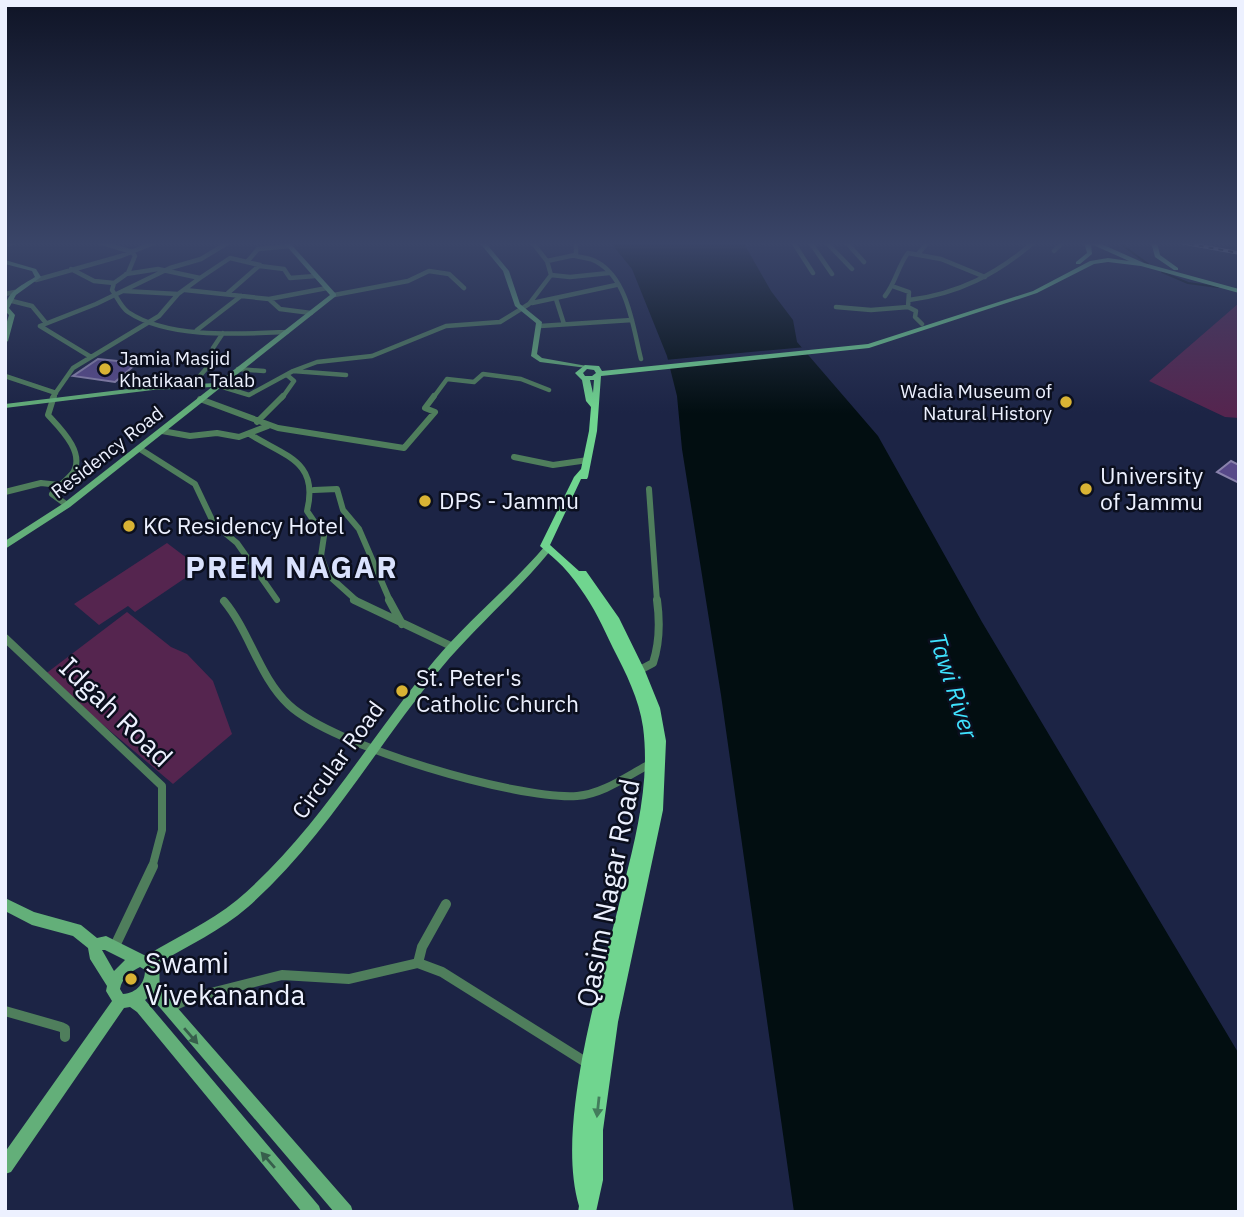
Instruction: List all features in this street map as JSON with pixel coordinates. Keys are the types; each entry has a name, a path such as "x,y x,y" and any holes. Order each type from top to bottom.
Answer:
{"main road":[{"path":"5,341 12,315 6,307 9,299"},
{"name":"Residency Road","path":"6,544 67,505 140,449 216,385 329,299"},
{"path":"514,299 540,326 533,355 584,373 881,343 1014,299"},
{"path":"857,346 996,299"},
{"path":"584,373 590,401 594,406"},
{"name":"Circular Road","path":"114,984 124,968 144,961 227,916 270,878 317,825 372,748 453,647 546,547 587,465 599,373"},
{"path":"5,406 53,397 216,385"},
{"name":"Qasim Nagar Road","path":"546,547 562,561 600,611 635,672 657,723 657,810 595,1068"},
{"name":"Qasim Nagar Road","path":"587,1208 581,1178 595,1068 646,820 650,764 647,715 635,672"},
{"path":"5,904 32,918 76,930 95,945 106,943 144,961 153,973 151,981 156,994 168,1009 345,1212"},
{"path":"95,945 95,954 114,984 116,997 142,1007 313,1212"},
{"path":"5,1166 126,1001 151,981"}],"street":[{"path":"17,299 36,308 46,323"},
{"path":"91,357 49,334 40,326 106,299"},
{"path":"118,299 125,310 147,324 223,333 287,332"},
{"path":"67,505 52,494 73,472 75,463 66,434 48,415 53,397 69,372 147,324 169,308 175,299"},
{"path":"197,330 237,299"},
{"path":"269,299 279,309 311,313"},
{"path":"216,385 249,395 303,364 356,359 394,350 442,326 495,323 525,310 535,299"},
{"path":"532,303 556,299 564,324"},
{"path":"622,299 632,320 640,359"},
{"path":"907,303 908,299"},
{"path":"836,307 872,310 924,299"},
{"path":"907,303 916,311 916,319 922,324"},
{"path":"540,326 632,320"},
{"path":"192,385 211,363 213,348 223,333"},
{"path":"238,369 264,371"},
{"path":"293,371 346,375"},
{"path":"200,399 268,426 404,448 435,412 425,408 447,379 474,382 483,374 502,375 549,390"},
{"path":"257,422 283,397 294,381 287,375"},
{"path":"5,376 53,397"},
{"path":"250,435 268,426"},
{"path":"162,430 190,436 212,433 250,435 305,467 314,490 307,512 323,532 322,561 346,593 379,615 453,647"},
{"path":"140,449 195,484 214,524 237,543 276,600"},
{"path":"514,457 553,465 587,465"},
{"path":"5,492 40,483 59,485"},
{"path":"314,490 337,489 343,510 359,530 379,580 402,624"},
{"path":"635,672 653,663 660,617 654,570 653,505 649,489"},
{"path":"224,601 239,620 291,707 372,748 528,792 565,796 586,795 650,764"},
{"name":"Idgah Road","path":"5,638 162,786 166,814 153,873 114,948"},
{"path":"418,963 422,947 446,904"},
{"path":"168,1009 191,998 282,975 349,979 418,963 442,972 595,1068"},
{"path":"5,1011 61,1027 65,1030 65,1037"}],"shaded area":[{"path":"1239,303 1239,418 1225,417 1149,381"},
{"path":"167,543 200,568 135,612 128,606 99,625 74,604"},
{"path":"127,612 171,647 187,654 213,681 232,734 173,784 44,675"}],"water":[{"name":"Tawi River","path":"644,299 777,299 793,320 797,342 878,436 982,622 1239,1054 1239,1212 794,1212 721,695 682,449 677,396 667,356"}],"pier":[{"path":"806,347 812,354 667,368 665,360"}],"building":[{"name":"Jamia Masjid Khatikaan Talab","path":"98,359 137,363 115,382 73,376"},
{"path":"1231,461 1239,465 1239,483 1217,472"}],"place":[{"name":"Jamia Masjid Khatikaan Talab","path":"105,369"},
{"name":"Wadia Museum of Natural History","path":"1066,402"},
{"name":"University of Jammu","path":"1086,489"},
{"name":"DPS - Jammu","path":"425,501"},
{"name":"KC Residency Hotel","path":"129,526"},
{"name":"St. Peter's Catholic Church","path":"402,691"},
{"name":"Swami Vivekananda","path":"131,979"}],"district":[{"name":"PREM NAGAR","path":"292,568"}]}
